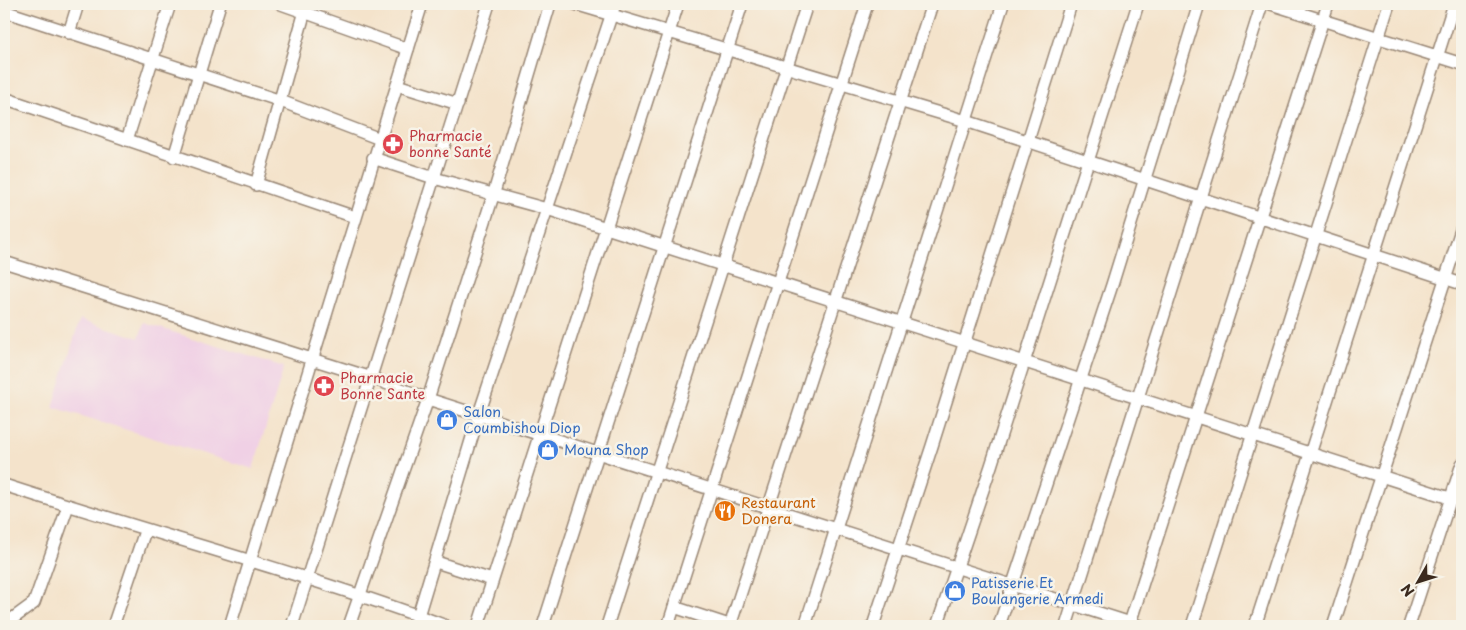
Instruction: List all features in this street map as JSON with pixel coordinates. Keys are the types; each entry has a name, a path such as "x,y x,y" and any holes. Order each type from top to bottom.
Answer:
{"street":[{"path":"69,33 78,4"},
{"path":"127,140 170,4"},
{"path":"174,157 201,74 220,4"},
{"path":"281,4 305,8 408,49"},
{"path":"230,626 252,560 373,158 422,4"},
{"path":"292,626 489,4"},
{"path":"349,626 428,399 494,196 550,4"},
{"path":"575,4 613,9 669,32 966,122 1462,284"},
{"path":"478,626 678,4"},
{"path":"542,626 742,4"},
{"path":"607,626 807,4"},
{"path":"668,626 867,4"},
{"path":"674,607 731,626 932,4"},
{"path":"805,626 1003,4"},
{"path":"873,626 965,342 1071,4"},
{"path":"937,626 1138,4"},
{"path":"1000,626 1199,4"},
{"path":"1066,626 1262,4"},
{"path":"1271,4 1462,64"},
{"path":"4,262 372,378 428,399 540,433 1133,625 1196,416 1328,4"},
{"path":"1192,626 1389,4"},
{"path":"1255,626 1312,453 1454,4"},
{"path":"256,185 305,8"},
{"path":"417,621 479,414 613,9"},
{"path":"4,11 278,100 380,139"},
{"path":"397,85 458,104"},
{"path":"4,98 355,218"},
{"path":"373,158 494,196 547,209 1457,500"},
{"path":"1333,626 1462,227"},
{"path":"1409,626 1457,500 1462,464"},
{"path":"4,485 145,531 252,560 358,596 417,621 446,626"},
{"path":"4,625 34,602 68,506"},
{"path":"113,626 145,531"},
{"path":"436,562 492,580"}],"shaded area":[{"path":"80,319 139,338 144,323 284,367 253,469 53,407"}],"place":[{"name":"Pharmacie bonne Santé","path":"393,144"},
{"name":"Pharmacie Bonne Sante","path":"324,386"},
{"name":"Salon Coumbishou Diop","path":"447,420"},
{"name":"Mouna Shop","path":"548,450"},
{"name":"Restaurant Donera","path":"725,511"},
{"name":"Patisserie Et Boulangerie Armedi","path":"955,591"}]}
